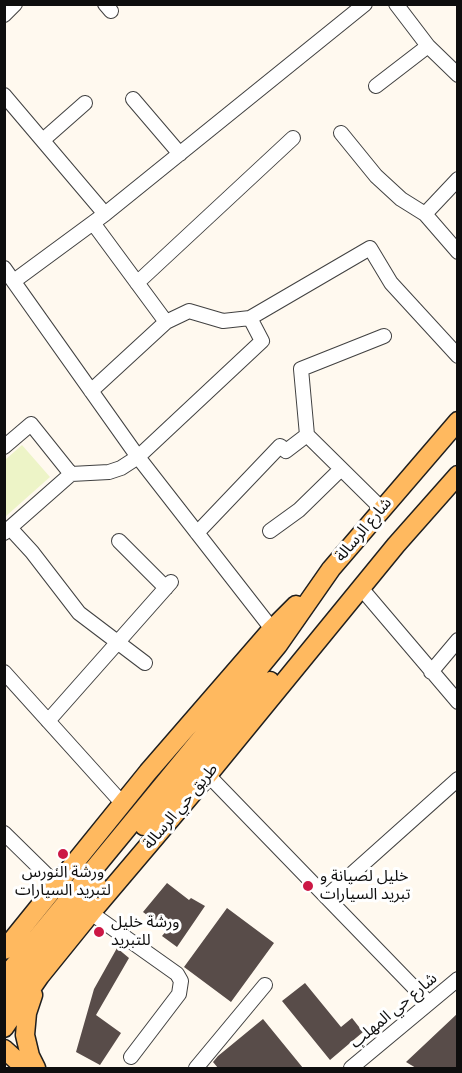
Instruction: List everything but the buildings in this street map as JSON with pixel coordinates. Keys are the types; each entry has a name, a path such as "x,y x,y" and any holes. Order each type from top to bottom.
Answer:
{"main road":[{"name":"شارع الرسالة","path":"275,637 458,421"},
{"name":"طريق حي الرسالة","path":"4,1028 40,976 91,913 458,475"},
{"name":"طريق حي الرسالة","path":"4,1002 135,837 212,746 300,648 361,588"},
{"name":"طريق حي الرسالة","path":"4,978 275,637"},
{"path":"5,947 123,804 275,637"},
{"path":"36,1068 27,1045 25,1025 40,976"},
{"path":"4,1049 25,1068"}],"street":[{"path":"4,15 15,4"},
{"path":"14,281 93,224 365,4"},
{"path":"396,4 428,46 458,75"},
{"path":"376,86 428,46"},
{"path":"4,95 105,214"},
{"path":"133,99 180,154"},
{"path":"43,140 85,103"},
{"path":"341,133 376,176 401,199 425,214 458,252"},
{"path":"137,283 293,138"},
{"path":"425,214 458,179"},
{"path":"93,224 166,322"},
{"path":"91,391 166,322 189,311 223,321 250,318 370,248 391,283 458,356"},
{"path":"4,268 138,457 275,637"},
{"path":"145,663 79,613 32,552 7,531 71,474 109,472 122,468 138,457 262,341 250,318"},
{"path":"382,509 307,435 301,369 384,336"},
{"path":"4,447 31,424 71,474"},
{"path":"197,533 280,446 286,451 307,435"},
{"path":"270,531 299,510 341,469"},
{"path":"48,721 168,585 118,541"},
{"path":"361,588 458,702"},
{"path":"431,672 458,640"},
{"path":"4,672 123,804"},
{"path":"208,775 429,1003"},
{"path":"326,897 458,778"},
{"path":"4,833 57,885"},
{"path":"91,913 177,974 181,981 179,994 131,1057"},
{"name":"شارع حي المهلب","path":"353,1068 458,979"},
{"path":"196,1068 265,985"}],"green space":[{"path":"22,445 50,477 5,517 5,460"}],"place":[{"name":"ورشة النورس لتبريد السيارات","path":"63,854"},
{"name":"خليل لصيانة و تبريد السيارات","path":"308,886"},
{"name":"ورشة خليل للتبريد","path":"99,932"}]}
